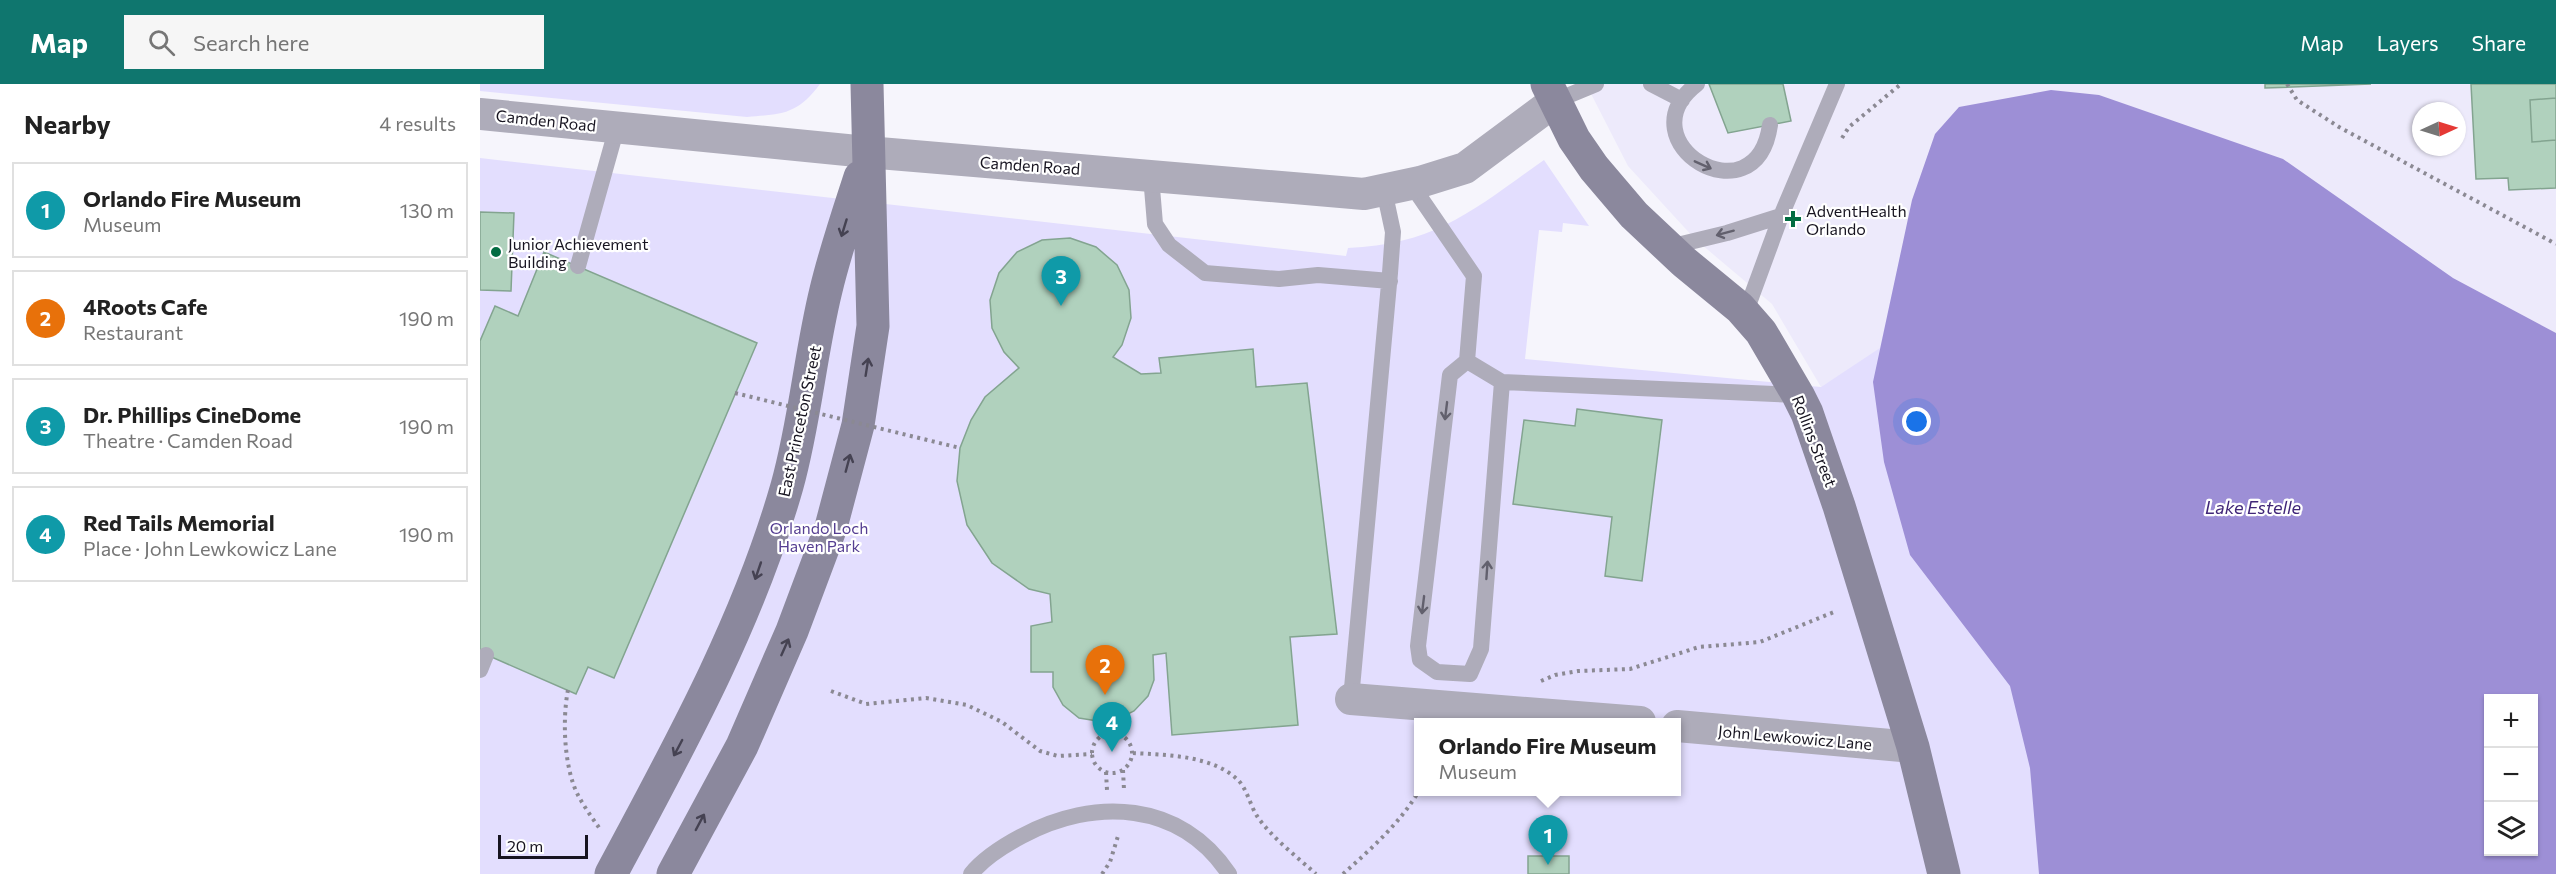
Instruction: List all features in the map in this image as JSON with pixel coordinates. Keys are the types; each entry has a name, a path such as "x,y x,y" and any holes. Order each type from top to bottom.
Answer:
{"main road":[{"name":"East Princeton Street","path":"673,874 742,746 792,631 831,527 858,425 873,326 867,84"},
{"name":"Rollins Street","path":"1551,92 1574,139 1594,168 1634,215 1745,314 1761,332 1798,395 1807,413 1839,506 1913,747 1944,874"},
{"name":"East Princeton Street","path":"611,874 682,740 747,603 787,486 826,290 867,152"}],"street":[{"name":"Camden Road","path":"480,114 867,152 1364,194 1465,168 1551,92"},
{"path":"1351,699 1586,718"},
{"name":"John Lewkowicz Lane","path":"1681,726 1913,747"}],"lane":[{"path":"1551,92 1596,84"},
{"path":"1651,84 1682,100"},
{"path":"1696,84 1682,100 1676,118 1676,134 1682,148 1692,160 1706,168 1729,170 1751,162 1762,151 1770,125"},
{"path":"1745,314 1781,216 1837,84"},
{"path":"578,266 617,128"},
{"path":"1151,176 1155,224 1169,245 1204,273 1279,279 1318,275 1390,280"},
{"path":"1351,699 1397,187"},
{"path":"1397,187 1474,276 1467,362 1450,375 1418,646 1420,660 1437,672 1470,674 1481,649 1502,382"},
{"path":"1669,247 1727,233 1781,216"},
{"path":"1467,362 1502,382 1798,395"},
{"path":"971,874 1011,842 1041,826 1073,815 1122,810 1159,818 1191,834 1216,855 1229,874"}],"path":[{"path":"1837,146 1849,127 1900,84"},
{"path":"2288,84 2297,100 2339,127 2556,244"},
{"path":"735,393 960,448"},
{"path":"1500,710 1525,689 1555,675 1578,671 1630,669 1699,647 1760,642 1834,612"},
{"path":"568,690 565,724 570,774 578,796 600,830"},
{"path":"831,691 866,704 926,698 967,705 1002,722 1040,751 1058,756 1092,754"},
{"path":"1110,723 1110,732"},
{"path":"1110,732 1124,735 1132,746 1133,753 1128,766 1118,773 1098,767 1092,754 1095,742 1110,732"},
{"path":"1133,753 1173,755 1216,766 1239,780 1258,817 1276,838 1316,874"},
{"path":"1343,874 1370,850 1409,808 1416,796"},
{"path":"1102,874 1110,862 1118,834"}],"shaded area":[{"path":"1586,84 2556,84 2556,333 2453,278 1879,351 1821,387 1772,304 1695,239 1628,166"}],"green space":[{"path":"480,84 820,84 804,102 788,111 747,117 480,91"},
{"name":"Orlando Loch Haven Park","path":"480,158 1346,256 1348,248 1406,240 1453,221 1497,194 1544,160 1589,226 1563,223 1562,232 1539,230 1525,359 1821,387 1880,348 1901,252 2120,874 480,874"}],"water":[{"name":"Lake Estelle","path":"2051,90 2099,95 2283,159 2453,278 2556,333 2556,874 2039,874 2030,768 2010,686 1910,555 1884,462 1873,382 1912,200 1935,134 1959,107"}],"building":[{"path":"1709,84 1783,84 1791,121 1728,133"},
{"path":"1709,84 1783,84 1791,121 1728,133"},
{"path":"2265,84 2371,84 2265,88"},
{"path":"2265,84 2371,84 2265,88"},
{"path":"2471,84 2556,84 2556,188 2509,190 2508,178 2476,179"},
{"path":"2471,84 2556,84 2556,98 2530,100 2532,142 2556,140 2556,188 2509,190 2508,178 2476,179"},
{"path":"2556,98 2556,140 2532,142 2530,100"},
{"name":"Junior Achievement Building","path":"480,212 514,213 511,291 480,290"},
{"path":"1070,238 1096,247 1117,265 1129,290 1131,318 1122,345 1113,357 1141,374 1161,373 1159,358 1253,349 1256,387 1307,383 1337,634 1290,637 1298,725 1172,735 1166,653 1153,655 1154,680 1148,696 1134,711 1110,723 1079,718 1063,705 1053,687 1053,672 1031,672 1031,626 1052,622 1050,594 1029,589 992,563 967,525 957,481 960,448 971,420 985,397 1019,368 1004,352 992,328 990,300 999,273 1017,252 1042,240"},
{"path":"544,252 757,343 614,678 588,667 576,694 480,652 480,341 495,306 518,316"},
{"path":"1577,409 1662,420 1642,581 1605,576 1612,517 1513,504 1524,420 1575,426"},
{"path":"1528,856 1569,856 1569,874 1528,874"}],"place":[{"name":"AdventHealth Orlando","path":"1793,219"},
{"name":"Junior Achievement Building","path":"496,252"},
{"name":"Dr. Phillips CineDome","path":"1061,306"},
{"name":"4Roots Cafe","path":"1105,695"},
{"name":"Red Tails Memorial","path":"1112,752"},
{"name":"Orlando Fire Museum","path":"1548,865"}]}
